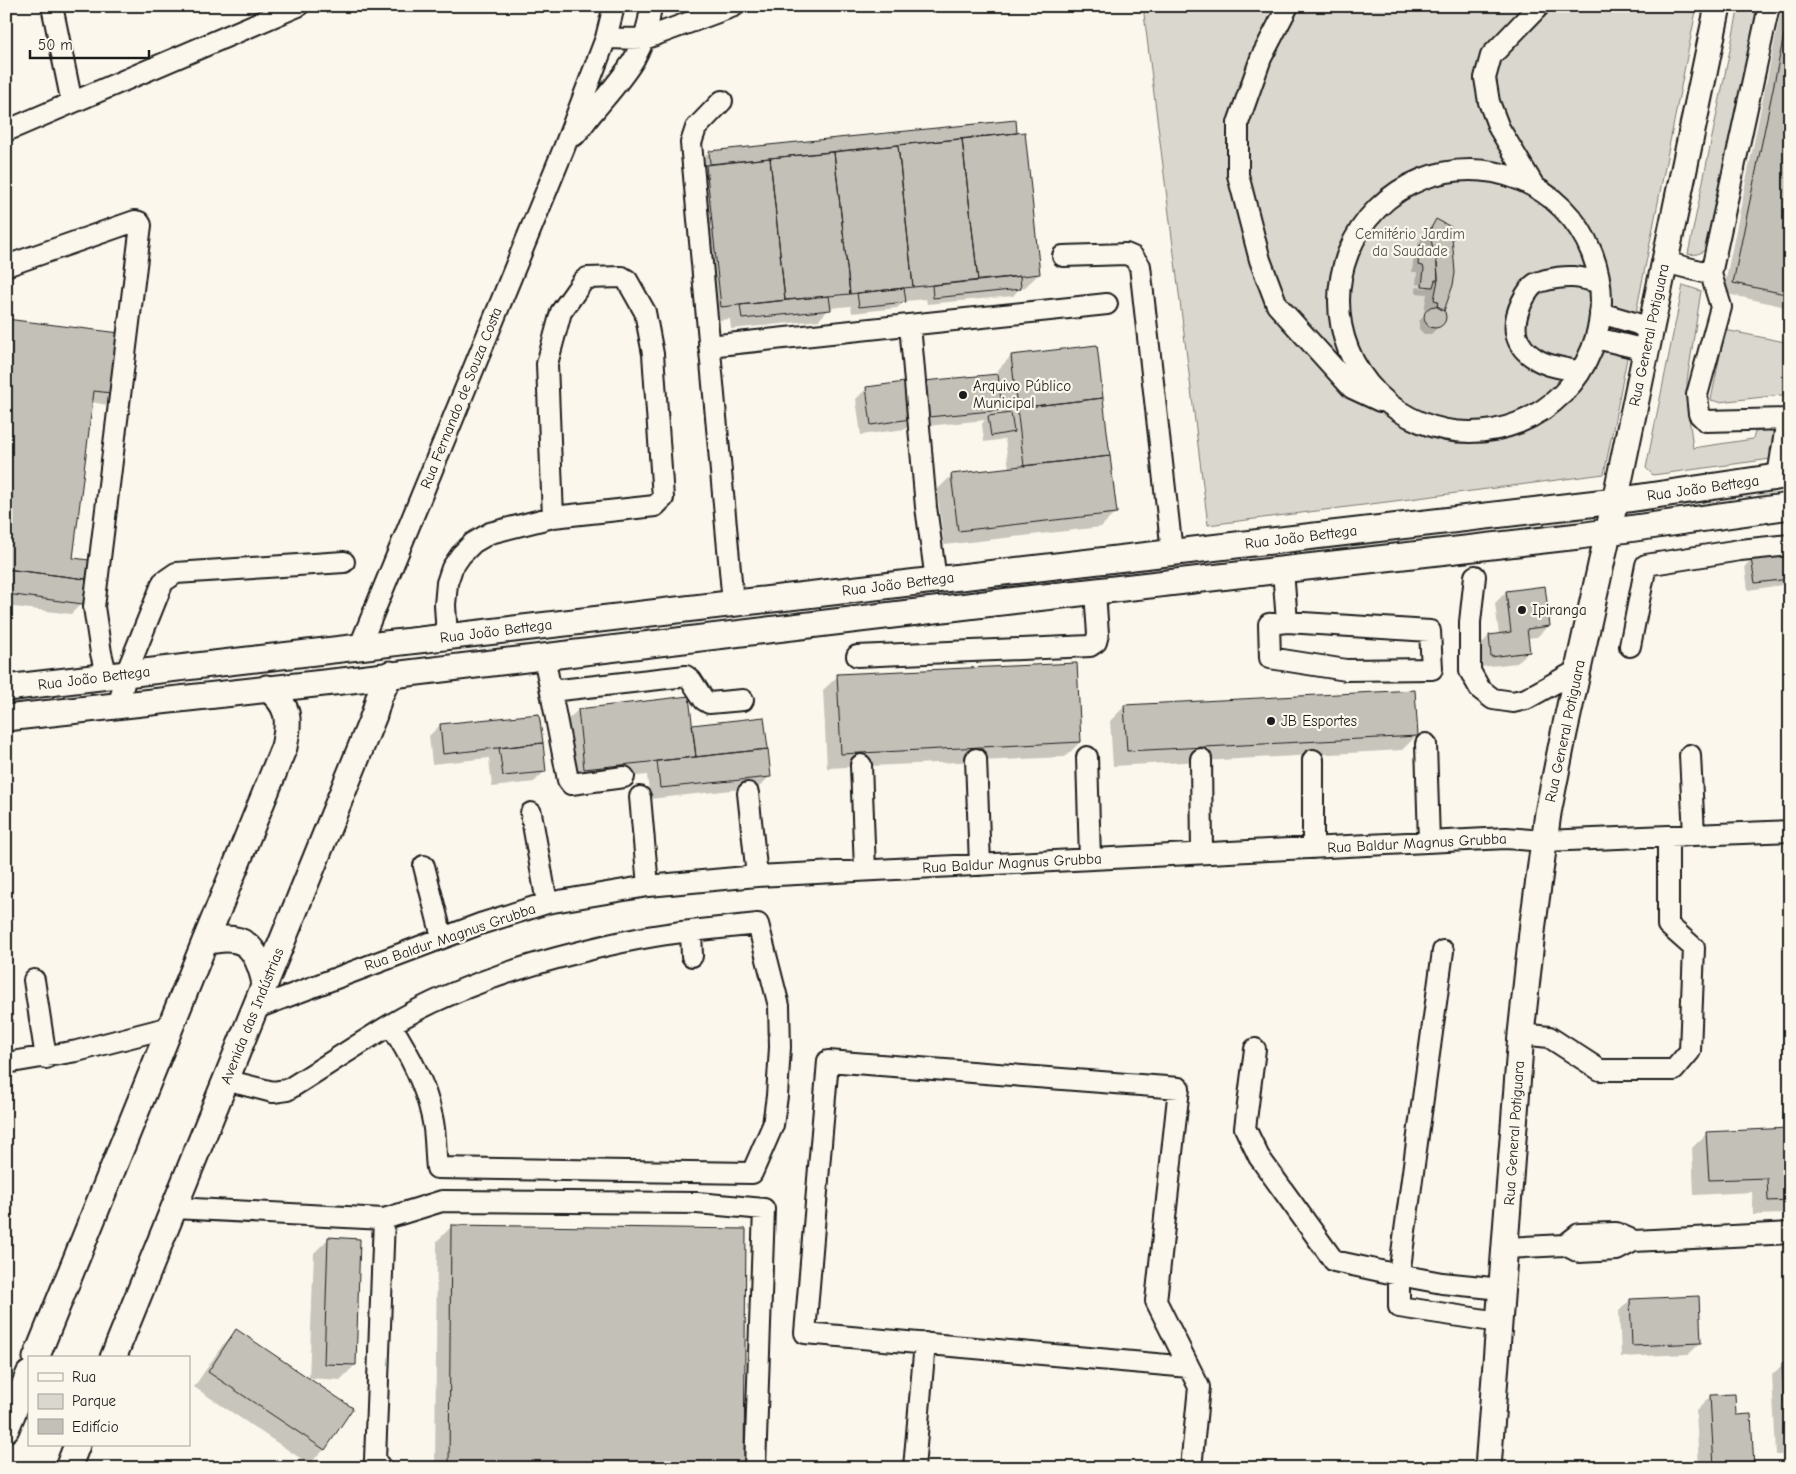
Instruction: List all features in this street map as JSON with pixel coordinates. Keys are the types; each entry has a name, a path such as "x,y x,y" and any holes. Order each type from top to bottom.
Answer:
{"main road":[{"name":"Rua General Potiguara","path":"1488,1468 1521,1034 1544,841 1553,784 1615,501 1718,6"},
{"name":"Rua João Bettega","path":"6,688 1615,501 1784,476"},
{"name":"Rua João Bettega","path":"6,718 351,680 1608,532 1790,506"},
{"path":"1014,570 1018,600"},
{"path":"979,575 984,604"},
{"path":"448,637 450,667"},
{"name":"Avenida das Indústrias","path":"114,1356 374,715 379,697 390,674"},
{"path":"115,706 116,676"},
{"path":"37,1356 284,747 288,722 284,705 276,694 267,688"},
{"path":"205,942 219,938 232,938 242,942 253,951 260,962 265,983"},
{"path":"6,1429 28,1376"},
{"path":"68,1468 77,1446"}],"street":[{"path":"52,6 72,103"},
{"path":"6,131 298,6"},
{"name":"Rua Fernando de Souza Costa","path":"359,648 564,148 606,38 614,6"},
{"name":"Rua Fernando de Souza Costa","path":"564,148 621,81 632,63 644,39 649,21 650,6"},
{"path":"606,38 644,39 734,6"},
{"path":"1288,6 1261,58 1238,124 1238,175 1260,260 1277,305 1352,388 1428,425 1464,432 1499,429 1532,417 1562,396 1584,368 1596,338 1602,299 1596,264 1582,231 1559,204 1534,186 1495,172 1459,170 1424,177 1393,194 1367,219 1349,250 1340,284 1340,320 1351,354 1370,385 1396,409"},
{"path":"1534,186 1499,128 1489,102 1485,78 1491,56 1538,6"},
{"path":"1769,6 1711,274 1721,308 1697,395 1699,414 1706,421 1788,419 1784,476"},
{"path":"722,101 696,128 691,143 733,603"},
{"path":"6,266 135,221 141,225 94,607 101,653 116,676"},
{"path":"1063,256 1126,254 1133,257 1140,266 1172,552"},
{"path":"1665,262 1711,274"},
{"path":"1580,372 1542,362 1524,349 1516,336 1517,313 1526,295 1536,283 1566,276 1584,278 1599,283"},
{"path":"448,637 445,605 447,584 452,568 473,543 490,533 553,517 655,506 663,498 652,345 645,312 627,280 622,277 587,278 583,280 561,312 547,364 553,517"},
{"path":"709,346 1108,304"},
{"path":"1600,313 1638,324 1648,340"},
{"path":"910,325 926,507 936,580"},
{"path":"1596,338 1648,340"},
{"path":"1630,646 1646,564 1740,550 1790,545"},
{"path":"116,676 163,582 176,573 344,562"},
{"path":"1283,570 1287,622"},
{"path":"1475,576 1470,622 1470,671 1480,689 1493,699 1513,702 1526,699 1578,670"},
{"path":"857,656 1090,646 1096,642 1098,634 1095,592"},
{"path":"1287,622 1430,631 1432,669 1346,670 1270,658 1269,624 1287,622"},
{"path":"544,656 569,782 571,784 624,777"},
{"path":"551,691 686,676 691,680 704,700 709,703 743,700"},
{"path":"1426,744 1429,841"},
{"path":"1690,755 1694,835"},
{"path":"1087,757 1090,859"},
{"path":"976,759 980,864"},
{"path":"1201,759 1202,853"},
{"path":"1313,760 1313,848"},
{"path":"861,765 865,870"},
{"path":"748,793 757,876"},
{"path":"640,797 648,886"},
{"path":"531,813 547,903"},
{"name":"Rua Baldur Magnus Grubba","path":"254,1009 480,924 547,903 648,886 757,876 1429,841 1506,838 1544,841 1790,831"},
{"path":"1521,1034 1549,1037 1600,1070 1674,1070 1690,1051 1694,948 1668,925 1668,836"},
{"path":"424,866 442,938"},
{"path":"225,1080 273,1092 288,1090 391,1024 447,996 526,966 621,941 658,934 758,924 779,1006 779,1068 773,1125 752,1173 437,1168 433,1118 425,1089 410,1056 391,1024"},
{"path":"691,931 692,956"},
{"path":"1443,951 1399,1275 1399,1308 1499,1322"},
{"path":"34,980 46,1058"},
{"path":"6,1063 46,1058 111,1044 170,1028"},
{"path":"1255,1049 1244,1128 1259,1157 1334,1261 1442,1283 1502,1289"},
{"path":"1188,1367 805,1332 828,1061 1179,1088 1156,1301 1199,1387 1191,1468"},
{"path":"174,1208 384,1219 442,1201 698,1203 764,1209 755,1468"},
{"path":"381,1468 375,1460 384,1219"},
{"path":"1505,1248 1565,1245 1578,1234 1616,1233 1634,1241 1790,1233"},
{"path":"914,1468 925,1343"}],"green space":[{"name":"Cemitério Jardim da Saudade","path":"1143,6 1697,6 1604,474 1208,525"},
{"path":"1739,6 1762,6 1710,245 1700,253 1688,254"},
{"path":"1683,285 1701,291 1687,381 1687,401 1693,448 1753,439 1755,432 1770,430 1776,433 1778,442 1770,449 1771,459 1653,475 1646,468"},
{"path":"1725,330 1790,343 1790,394 1719,402 1711,400"}],"building":[{"path":"1790,6 1790,295 1733,283"},
{"path":"1016,120 1017,133 710,164 709,151"},
{"path":"1025,132 1040,274 978,281 962,139"},
{"path":"962,139 978,281 913,287 898,145"},
{"path":"898,145 913,287 850,294 834,152"},
{"path":"834,152 850,294 785,300 770,158"},
{"path":"770,158 785,300 721,307 706,165"},
{"path":"1436,219 1451,227 1454,260 1455,273 1453,285 1444,311 1437,307 1438,301 1434,300 1438,280 1437,264 1429,232"},
{"path":"1420,245 1433,249 1437,264 1438,280 1435,280 1433,287 1422,286 1424,269 1423,266 1418,265"},
{"path":"1020,276 1021,289 933,298 932,285"},
{"path":"904,288 906,302 859,307 857,293"},
{"path":"829,296 831,310 742,319 740,305"},
{"path":"1435,306 1443,309 1446,317 1443,325 1435,328 1427,325 1424,317 1427,309"},
{"path":"6,319 128,334 120,394 94,391 73,558 89,560 86,579 6,569"},
{"path":"1097,345 1103,398 1017,408 1011,355"},
{"name":"Arquivo Público Municipal","path":"998,374 1002,410 928,417 924,381"},
{"path":"913,381 917,418 871,425 866,387"},
{"path":"1103,398 1110,456 1024,466 1017,408"},
{"path":"1011,413 1014,432 991,436 988,416"},
{"path":"1110,456 1117,513 958,531 951,474"},
{"path":"1790,553 1790,579 1755,583 1751,558"},
{"path":"6,569 86,579 83,604 6,594"},
{"path":"1545,586 1550,626 1527,629 1530,652 1491,657 1489,635 1511,632 1506,591"},
{"path":"1077,663 1081,742 841,754 837,674"},
{"name":"JB Esportes","path":"1415,690 1418,736 1127,751 1124,705"},
{"path":"689,696 696,757 584,769 578,709"},
{"path":"539,714 543,743 443,754 440,724"},
{"path":"764,717 768,749 696,757 692,725"},
{"path":"543,743 546,772 503,776 499,748"},
{"path":"768,749 771,777 660,788 657,761"},
{"path":"1790,1128 1790,1200 1768,1201 1767,1178 1709,1180 1706,1132"},
{"path":"451,1225 746,1229 744,1468 449,1468"},
{"path":"328,1237 360,1239 356,1365 324,1364"},
{"path":"1699,1296 1701,1343 1632,1346 1630,1299"},
{"path":"236,1329 353,1408 325,1450 208,1372"},
{"path":"1790,1362 1790,1445 1786,1445 1782,1363"},
{"path":"1735,1394 1736,1415 1751,1414 1754,1468 1714,1468 1710,1395"}],"place":[{"name":"Arquivo Público Municipal","path":"963,395"},
{"name":"Ipiranga","path":"1522,610"},
{"name":"JB Esportes","path":"1271,721"}]}
